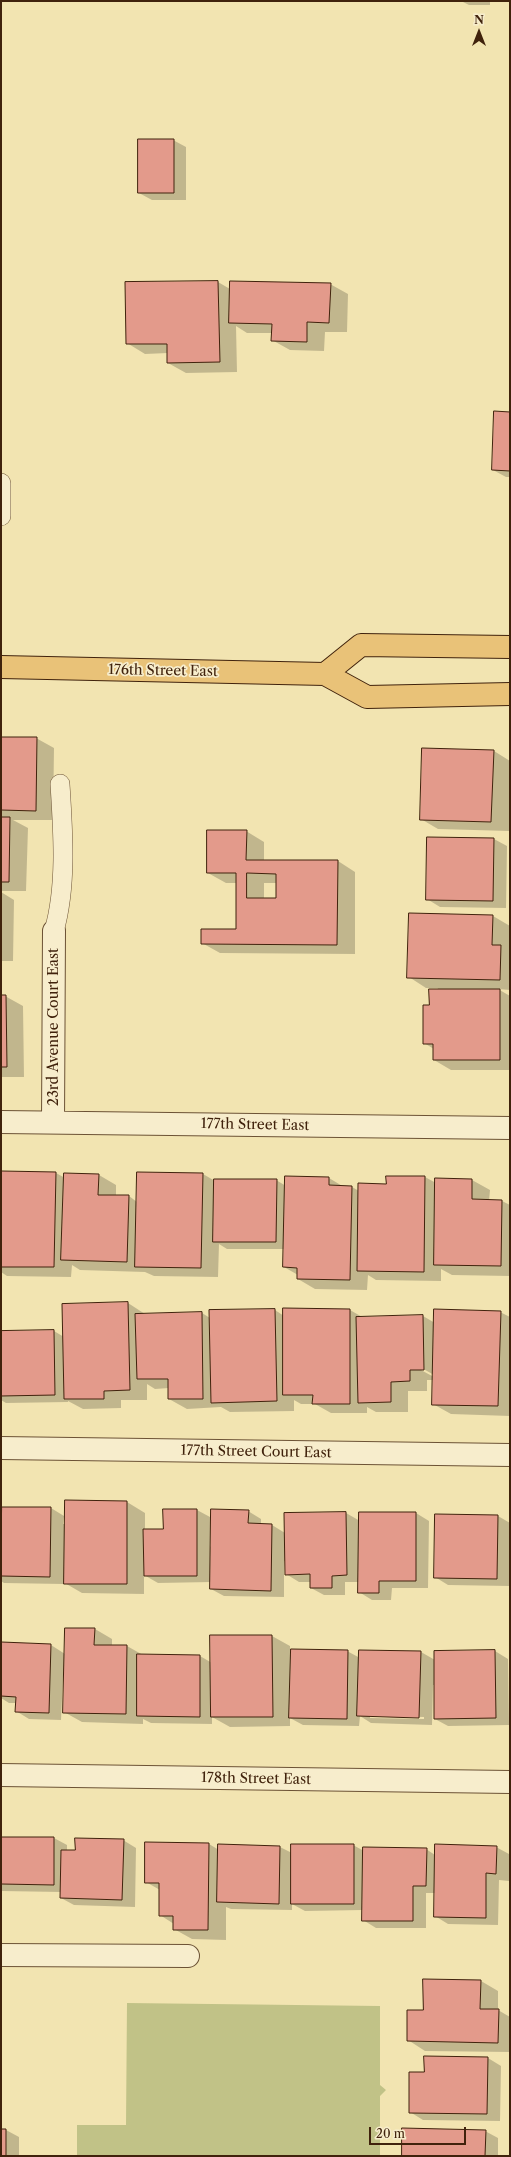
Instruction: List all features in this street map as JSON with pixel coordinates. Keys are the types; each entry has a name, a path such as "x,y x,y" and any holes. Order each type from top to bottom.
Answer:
{"main road":[{"path":"325,674 361,645 510,647"},
{"name":"176th Street East","path":"1,667 325,674 367,697 510,694"}],"street":[{"name":"23rd Avenue Court East","path":"53,1122 54,931"},
{"name":"177th Street East","path":"1,1122 510,1128"},
{"name":"177th Street Court East","path":"1,1448 510,1455"},
{"name":"178th Street East","path":"1,1775 510,1782"},
{"path":"1,1955 188,1956"}],"lane":[{"path":"1,483 1,516"},
{"path":"54,931 60,908 62,818 60,784"}],"green space":[{"path":"127,2003 380,2006 380,2085 386,2090 380,2096 380,2156 77,2156 77,2125 126,2125"}],"building":[{"path":"138,139 174,139 174,193 138,193"},
{"path":"218,281 220,362 167,363 167,344 126,344 125,282"},
{"path":"230,281 331,283 329,323 307,322 307,342 271,341 272,324 229,323"},
{"path":"494,411 510,412 510,471 492,470"},
{"path":"1,737 37,737 36,811 1,810"},
{"path":"422,748 494,750 491,822 420,820"},
{"path":"1,817 10,817 9,882 1,882"},
{"path":"207,830 247,830 246,860 338,860 337,945 201,944 201,929 236,929 236,873 207,873","holes":["247,873 276,874 276,898 247,898"]},
{"path":"427,837 494,838 493,901 426,900"},
{"path":"409,913 493,915 492,945 501,945 500,980 407,978"},
{"path":"429,989 500,989 500,1060 433,1060 433,1044 423,1044 423,1005 429,1005"},
{"path":"1,995 6,995 7,1067 1,1067"},
{"path":"1,1171 56,1172 54,1267 1,1267"},
{"path":"137,1172 203,1173 201,1268 135,1267"},
{"path":"64,1173 99,1174 98,1195 129,1195 127,1262 61,1260"},
{"path":"285,1176 329,1177 329,1185 352,1186 350,1280 297,1279 297,1268 283,1267"},
{"path":"386,1176 425,1176 424,1272 357,1271 358,1183 386,1184"},
{"path":"435,1178 472,1179 472,1199 502,1200 501,1266 434,1265"},
{"path":"214,1179 277,1179 276,1242 213,1242"},
{"path":"128,1302 130,1390 104,1391 104,1399 64,1399 62,1304"},
{"path":"283,1308 350,1309 350,1404 312,1404 313,1395 283,1395"},
{"path":"275,1309 277,1401 211,1403 209,1310"},
{"path":"434,1309 501,1311 498,1406 432,1405"},
{"path":"202,1312 203,1399 168,1399 168,1379 137,1379 135,1314"},
{"path":"423,1315 424,1370 410,1370 410,1381 391,1382 391,1402 358,1403 356,1317"},
{"path":"54,1330 55,1395 1,1396 1,1331"},
{"path":"65,1500 127,1501 127,1584 64,1584"},
{"path":"2,1507 51,1507 50,1577 1,1576"},
{"path":"163,1509 197,1509 197,1576 144,1576 143,1529 163,1529"},
{"path":"211,1509 249,1510 248,1523 272,1524 271,1591 210,1589"},
{"path":"346,1512 347,1575 332,1576 332,1588 310,1588 310,1574 285,1575 284,1513"},
{"path":"359,1512 416,1512 416,1581 379,1581 379,1593 358,1593"},
{"path":"435,1514 498,1515 497,1579 434,1578"},
{"path":"65,1628 95,1628 94,1645 127,1645 126,1714 63,1713"},
{"path":"210,1635 272,1635 273,1717 211,1717"},
{"path":"1,1642 51,1644 49,1713 15,1712 16,1697 1,1696"},
{"path":"291,1649 348,1650 347,1719 289,1718"},
{"path":"359,1650 421,1651 419,1718 357,1716"},
{"path":"495,1650 496,1718 434,1719 434,1651"},
{"path":"137,1654 200,1655 200,1717 137,1716"},
{"path":"1,1837 54,1837 54,1885 1,1884"},
{"path":"75,1838 124,1839 122,1900 60,1898 61,1850 75,1850"},
{"path":"145,1842 209,1843 208,1930 173,1930 173,1916 159,1916 159,1883 145,1883"},
{"path":"218,1844 280,1846 279,1904 217,1902"},
{"path":"291,1844 354,1844 354,1904 291,1904"},
{"path":"435,1844 497,1846 496,1874 486,1873 486,1918 434,1917"},
{"path":"363,1847 427,1848 426,1886 413,1886 413,1921 362,1921"},
{"path":"423,1979 481,1980 480,2009 499,2009 498,2043 407,2041 407,2010 423,2010"},
{"path":"424,2056 488,2057 487,2114 409,2113 409,2072 424,2072"},
{"path":"402,2128 486,2130 485,2156 402,2156"},
{"path":"1,2129 6,2129 6,2156 1,2156"}]}
